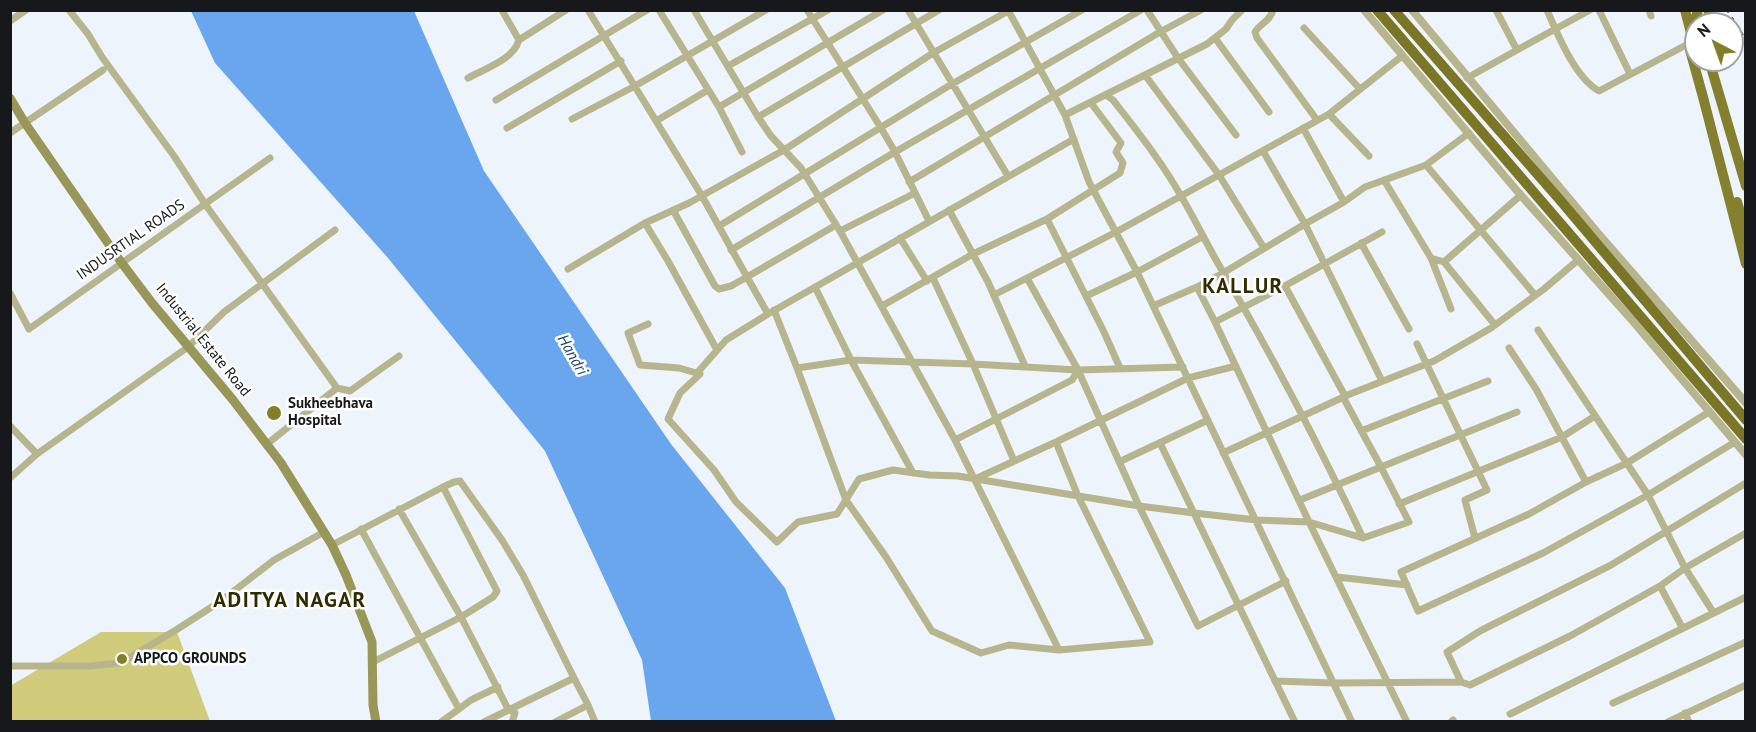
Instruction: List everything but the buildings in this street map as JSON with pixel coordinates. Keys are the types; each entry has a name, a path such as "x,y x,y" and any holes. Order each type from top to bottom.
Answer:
{"highway":[{"path":"1377,10 1742,445"},
{"path":"1394,10 1560,200 1746,420"}],"main road":[{"path":"1697,72 1746,264"},
{"path":"1701,72 1746,233"},
{"path":"1713,72 1746,186"},
{"name":"Industrial Estate Road","path":"10,98 121,262 282,463 332,545 346,574 372,642 373,705 376,722"}],"street":[{"path":"10,21 26,10"},
{"name":"INDUSRTIAL ROADS","path":"10,293 29,328 205,204 174,156 69,10"},
{"path":"519,40 566,10"},
{"path":"588,10 702,195 747,277 771,312 797,368 846,500 886,557 932,631 981,653 1009,645 1059,650 1150,642 1078,496 1056,442"},
{"path":"496,100 647,10"},
{"path":"659,10 718,107 742,152"},
{"path":"572,119 635,86 766,10"},
{"path":"807,10 895,152 929,221"},
{"path":"728,66 828,10"},
{"path":"718,107 883,10"},
{"path":"908,10 1008,176"},
{"path":"758,117 939,10"},
{"path":"719,226 952,84 1082,10"},
{"path":"731,250 1141,10"},
{"path":"1147,10 1178,58 1236,135"},
{"path":"909,182 1160,32 1201,10"},
{"path":"1065,115 1215,38 1242,10"},
{"path":"1273,10 1272,15 1255,32 1257,38 1317,120"},
{"path":"1364,10 1521,195 1714,410 1626,463 1529,514 1401,572 1418,611 1543,553 1742,445"},
{"path":"1412,10 1597,232 1746,403"},
{"path":"1496,10 1517,50"},
{"path":"1547,10 1573,63 1591,87 1599,91 1630,74 1684,52"},
{"path":"1467,78 1590,10"},
{"path":"1599,10 1630,74"},
{"path":"468,78 517,48 519,40 504,11"},
{"path":"568,269 645,223 784,150 933,53 1009,11 1065,115 1093,189 1137,272 1352,722"},
{"path":"698,12 758,117 805,175 858,263 975,479 1059,650"},
{"path":"1304,28 1360,89"},
{"path":"1215,38 1269,112"},
{"path":"994,295 1116,232 1329,114 1402,56"},
{"path":"507,128 621,61"},
{"path":"10,133 103,70"},
{"path":"1145,75 1219,175 1264,248"},
{"path":"656,121 708,90"},
{"path":"1106,95 1113,100 1140,135 1181,196 1303,415 1363,538"},
{"path":"882,306 973,254 1047,219 1120,173 1123,163 1116,152 1121,143 1090,104"},
{"path":"1329,114 1369,156"},
{"path":"1303,128 1344,202"},
{"path":"1153,306 1223,273 1344,202 1365,186 1426,165 1469,133"},
{"path":"697,373 726,340 771,312 1074,139"},
{"path":"1263,151 1305,224 1382,381"},
{"path":"270,158 205,204 337,388 350,391 399,356"},
{"path":"1426,165 1535,295"},
{"path":"1384,180 1431,258 1451,309"},
{"path":"673,210 715,286 719,289 747,277 838,228 915,193"},
{"path":"1444,262 1521,195"},
{"path":"949,210 994,295 1025,366"},
{"path":"1047,219 1120,368"},
{"path":"645,223 717,350"},
{"path":"10,478 37,454 188,347 224,312 335,230"},
{"path":"1215,322 1382,232"},
{"path":"1086,296 1203,237"},
{"path":"900,238 930,279 973,364 1014,461"},
{"path":"1361,243 1409,329"},
{"path":"1431,258 1444,262 1495,325"},
{"path":"1223,453 1344,396 1427,364 1495,325 1578,260"},
{"path":"1027,278 1078,370 1139,506 1198,626 1286,580"},
{"path":"697,373 700,374 680,393 668,419 714,470 736,502 777,542 798,522 837,514 859,479 893,470 975,479 1194,513 1257,520 1309,522 1363,538 1408,522 1285,286"},
{"path":"815,287 851,360 914,473"},
{"path":"1197,287 1407,722"},
{"path":"648,324 628,333 640,365 679,368 697,373"},
{"path":"1538,330 1648,495 1685,568 1713,612"},
{"path":"1418,344 1487,490 1465,500 1475,538"},
{"path":"1509,348 1536,389 1586,482"},
{"path":"797,368 851,360 1078,370 1183,367"},
{"path":"975,479 1188,378 1236,366"},
{"path":"954,440 1072,380 1078,370"},
{"path":"1361,431 1488,381"},
{"path":"267,444 337,388"},
{"path":"1300,500 1517,412"},
{"path":"1400,504 1562,437 1595,416"},
{"path":"1119,462 1208,420"},
{"path":"10,426 37,454"},
{"path":"1160,443 1295,722"},
{"path":"332,545 399,509 460,481 524,575 595,722"},
{"path":"1461,681 1447,652 1480,631 1611,565 1746,483"},
{"path":"373,662 461,617 493,597 497,591 443,487"},
{"path":"399,509 461,617 508,709 515,713 512,722"},
{"path":"361,529 459,709"},
{"path":"10,666 90,666 120,663 221,601 274,560 324,532"},
{"path":"1275,681 1334,683 1461,681 1470,685 1570,636 1660,586 1685,568 1746,533"},
{"path":"1337,577 1407,585"},
{"path":"1660,586 1682,627"},
{"path":"1510,714 1746,597"},
{"path":"1613,703 1746,642"},
{"path":"484,722 574,678"},
{"path":"1668,722 1746,685"},
{"path":"441,722 471,700 498,687"},
{"path":"555,722 588,705"},
{"path":"1685,713 1689,722"}],"shaded area":[{"name":"APPCO GROUNDS","path":"101,632 177,632 210,721 11,721 10,686"}],"water":[{"name":"Handri","path":"191,11 414,11 484,171 671,444 785,588 836,721 651,721 642,660 545,451 388,258 215,63"}],"railway":[{"path":"1727,10 1746,40"}],"place":[{"name":"Sukheebhava Hospital","path":"274,413"},
{"name":"APPCO GROUNDS","path":"122,659"}],"district":[{"name":"KALLUR","path":"1243,287"},
{"name":"ADITYA NAGAR","path":"290,601"}]}
